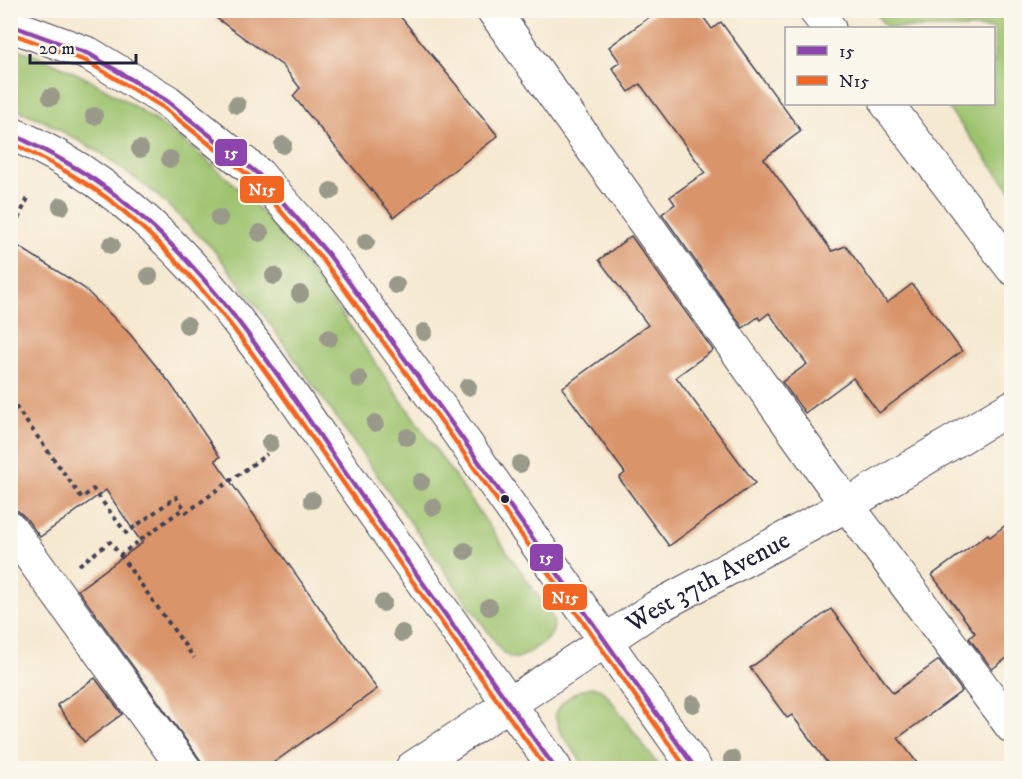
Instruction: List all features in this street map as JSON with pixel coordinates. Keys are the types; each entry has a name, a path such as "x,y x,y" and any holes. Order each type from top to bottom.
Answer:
{"main road":[{"path":"493,10 848,505 1010,722"},
{"path":"815,10 829,27"},
{"path":"10,26 89,54 167,101 258,174 329,255 445,414 695,768"},
{"path":"888,105 1011,268"},
{"path":"10,133 42,146 121,197 185,256 235,316 555,768"},
{"name":"West 37th Avenue","path":"412,768 655,608 848,505 1011,408"},
{"path":"10,528 184,768"}],"path":[{"path":"10,235 28,196"},
{"path":"10,399 82,498 93,489 126,533 176,497 188,512 267,454"},
{"path":"120,555 184,508"},
{"path":"52,585 110,542 194,658"}],"green space":[{"path":"874,11 1011,11 1011,191 946,105 995,105 995,27 886,27"},
{"path":"11,47 78,74 142,112 203,157 256,206 275,227 330,297 550,613 554,626 547,640 518,658 509,657 501,650 260,310 213,249 156,194 99,152 40,119 11,107"},
{"path":"591,687 599,688 608,696 660,768 586,768 560,732 555,715 570,697"}],"building":[{"path":"205,10 395,10 498,136 394,217 293,96 300,88 283,66"},
{"path":"659,10 698,10 712,29 721,22 801,131 764,159 832,251 846,246 887,303 912,284 962,351 879,413 853,378 805,413 782,382 807,364 769,313 760,320 758,317 743,328 662,214 675,204 670,197 705,172 640,84 629,92 612,68 620,62 609,47"},
{"path":"631,236 713,350 676,377 755,483 669,546 619,478 625,473 562,388 648,325 599,260"},
{"path":"10,241 84,288 129,333 170,383 220,457 215,460 377,689 266,768 206,768 78,590 142,543 106,490 40,537 25,517 18,511 10,510"},
{"path":"1011,521 1011,655 992,669 969,638 975,633 932,575 988,534 990,537"},
{"path":"831,609 893,693 939,660 962,691 898,738 921,768 831,768 792,715 787,718 750,668"},
{"path":"95,678 122,714 84,742 57,705"}],"transit line":[{"name":"15","path":"10,25 89,54 167,101 258,174 329,255 445,414 695,768"},
{"name":"N15","path":"10,33 86,61 163,107 253,179 323,260 439,418 686,768"},
{"name":"15","path":"10,133 80,171 119,198 155,229 220,298 277,374 555,768"},
{"name":"N15","path":"10,142 64,170 115,204 150,235 214,304 271,379 546,768"}]}
